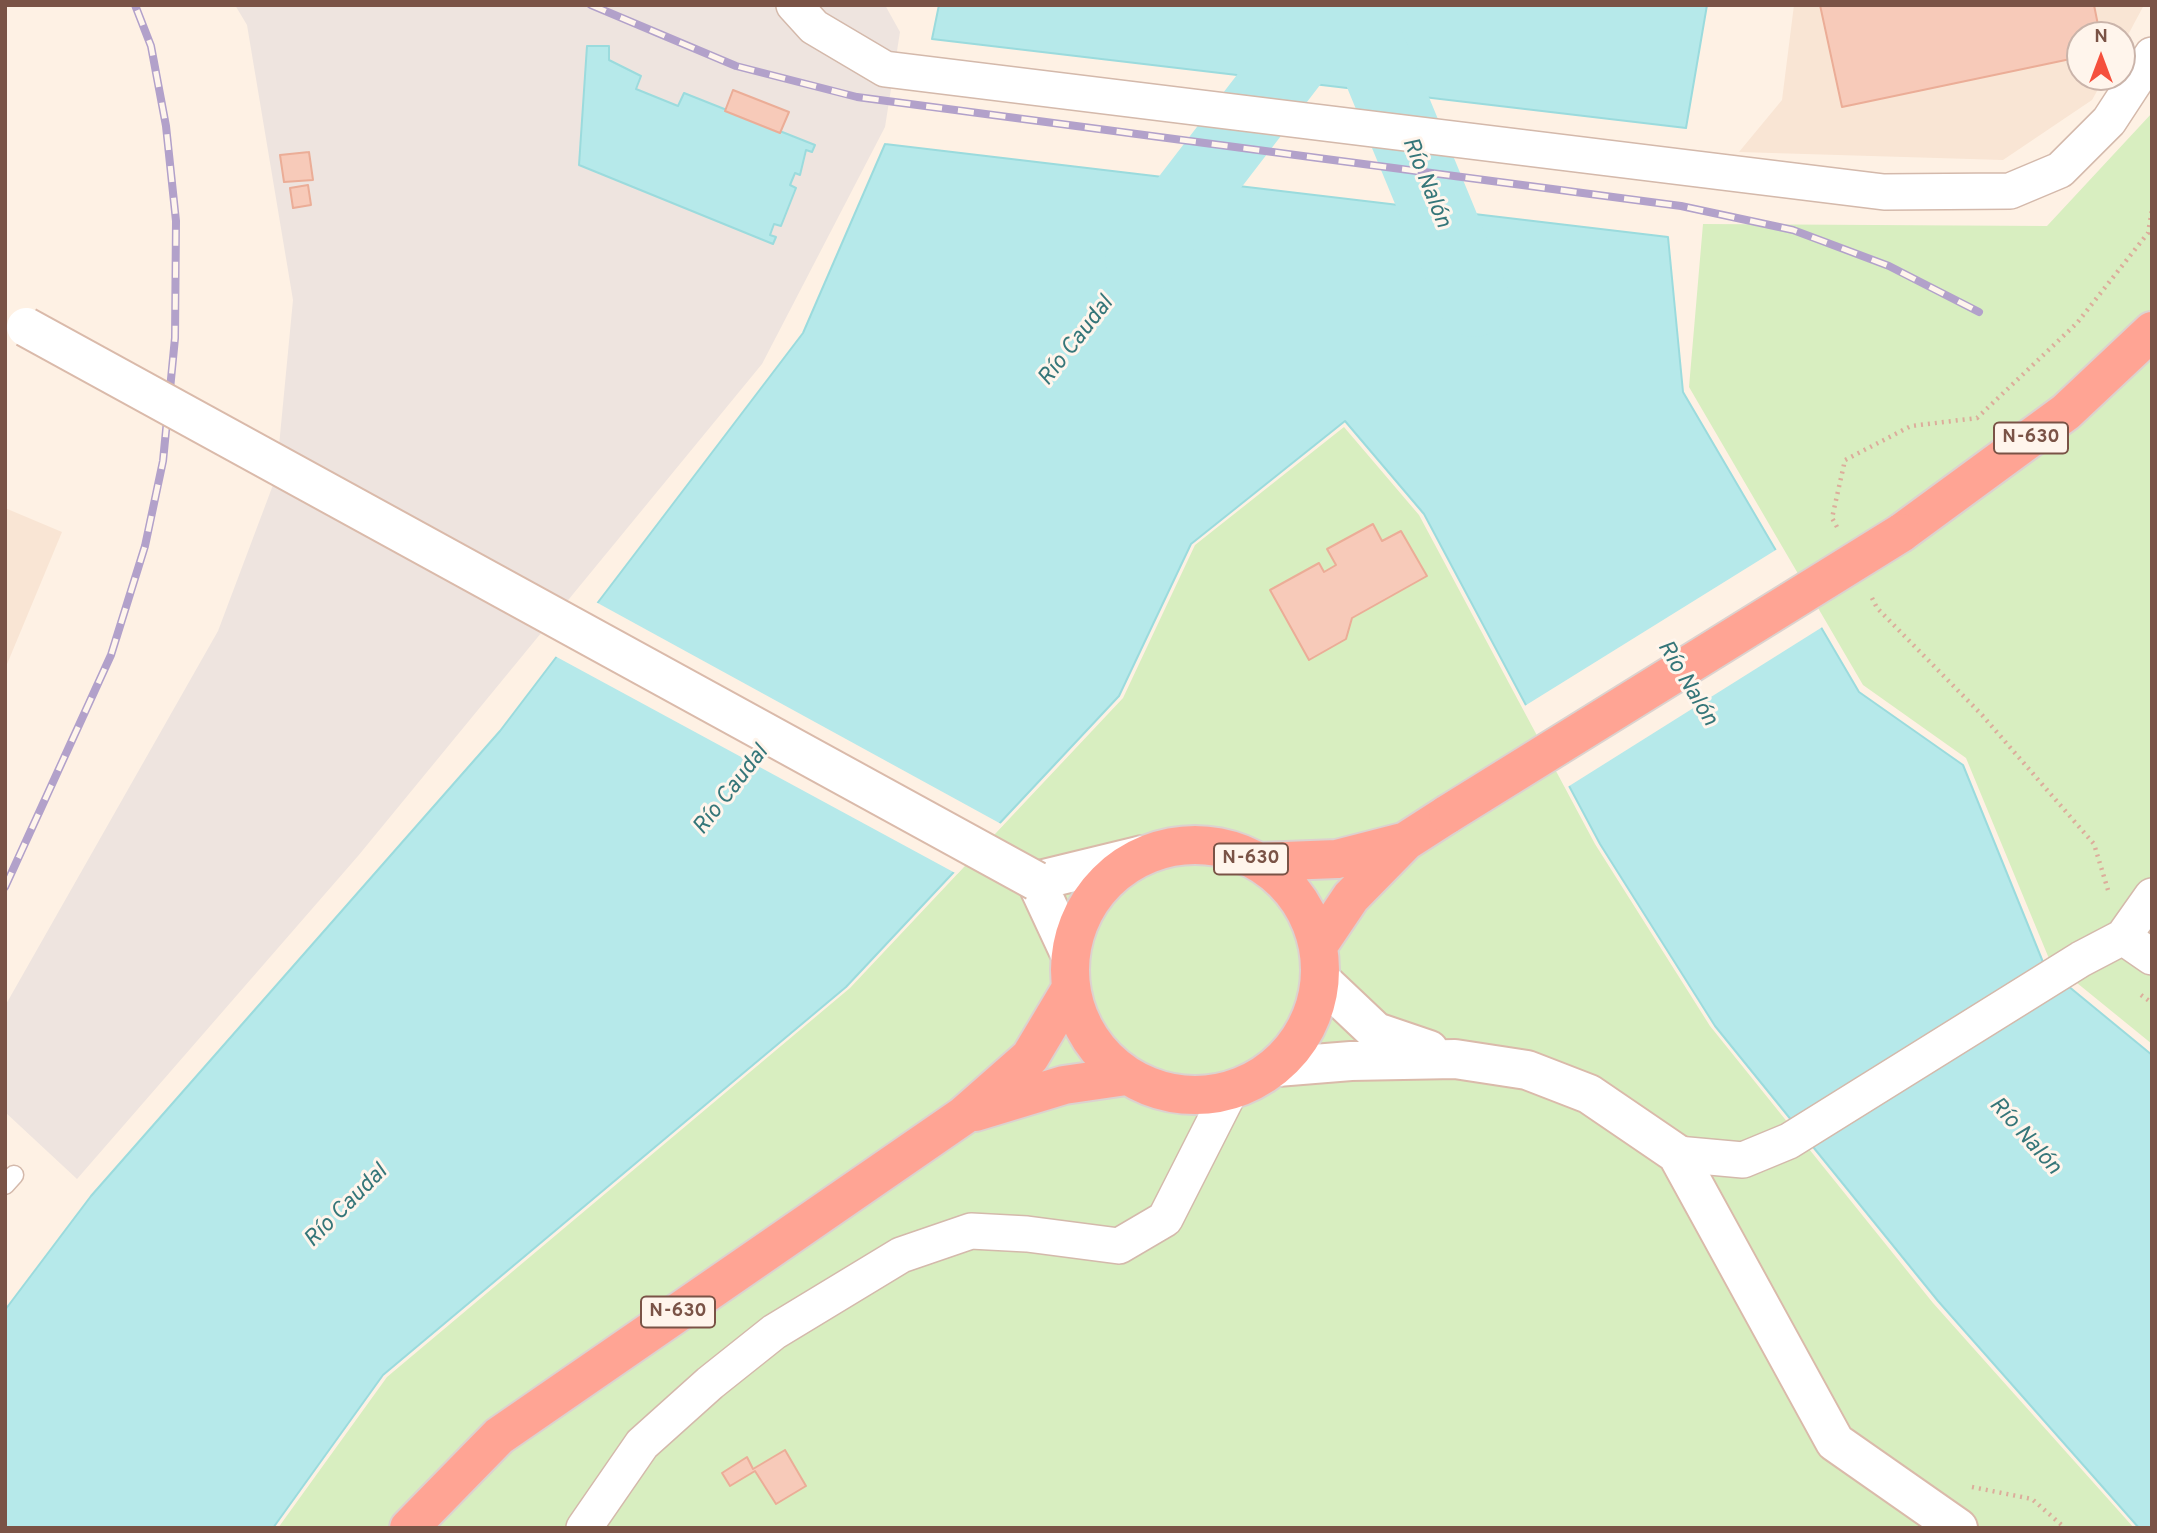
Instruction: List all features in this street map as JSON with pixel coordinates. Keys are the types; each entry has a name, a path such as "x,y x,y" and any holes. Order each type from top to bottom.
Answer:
{"highway":[{"name":"N-630","path":"1320,943 1351,897 1406,841 1901,533 2066,412 2152,331"},
{"name":"N-630","path":"1259,862 1337,859 1406,841"},
{"name":"N-630","path":"409,1528 499,1436 963,1116 1030,1057 1070,972 1078,923 1094,896 1116,872 1143,855 1182,845 1222,847 1259,862 1292,889 1307,912 1320,943 1321,980 1314,1012 1299,1042 1277,1067 1255,1082 1230,1091 1194,1096 1159,1091 1126,1076 1100,1053 1081,1023 1070,972"},
{"name":"N-630","path":"963,1116 1064,1085 1126,1076"}],"street":[{"path":"794,5 814,27 885,69 1679,169 1884,192 2010,191 2060,170 2109,121 2152,55"},
{"path":"16,321 1036,881 1070,972"},
{"path":"1036,881 1143,855"},
{"path":"1677,1154 1743,1160 1789,1141 2081,959 2123,936 2152,895"},
{"path":"2123,936 2152,957"},
{"path":"1321,980 1376,1032 1454,1059"},
{"path":"1277,1067 1351,1061 1454,1059 1527,1070 1589,1094 1677,1154 1835,1442 1958,1528"},
{"path":"584,1528 642,1444 710,1383 774,1332 901,1255 971,1231 1027,1234 1119,1247 1165,1219 1230,1091"}],"path":[{"path":"1838,529 1832,518 1846,460 1911,426 1977,418 2077,323 2148,233 2152,210"},
{"path":"1872,597 1877,608 1982,715 2094,844 2123,936"}],"shaded area":[{"path":"235,5 885,5 900,32 885,127 762,364 358,856 77,1179 5,1112 5,1006 218,631 276,477 293,300 247,25"},
{"path":"1794,5 2144,5 2135,21 2066,21 2066,91 2097,91 2092,100 2003,160 1739,152 1782,100"},
{"path":"5,508 62,532 5,669"}],"green space":[{"path":"2152,113 2152,1044 2050,961 1966,758 1863,685 1689,387 1703,224 2047,226"},
{"path":"1344,427 1419,515 1595,844 1710,1026 1933,1303 2134,1528 278,1528 387,1377 850,988 1123,698 1195,545"}],"water":[{"path":"939,5 1707,5 1686,128 932,39"},
{"path":"587,46 609,46 609,60 641,76 636,89 678,106 684,93 815,145 812,152 806,150 800,175 795,173 790,185 796,188 781,226 774,224 770,235 776,237 773,244 579,165"},
{"path":"885,144 1668,237 1683,392 1859,692 1963,765 2045,967 2152,1055 2152,1528 2139,1528 1938,1301 1715,1026 1600,844 1424,514 1345,421 1191,544 1119,696 846,987 383,1375 273,1528 5,1528 5,1310 91,1196 500,731 803,333"}],"pier":[{"path":"1779,548 1824,626 1566,788 1523,707"},
{"path":"594,601 1003,825 957,874 553,655"}],"building":[{"path":"1820,5 2094,5 2097,21 2066,21 2066,60 1842,107"},
{"path":"733,90 789,112 780,133 725,111"},
{"path":"309,152 313,180 284,182 280,155"},
{"path":"308,185 311,205 293,208 290,188"},
{"path":"1373,524 1382,541 1401,531 1427,576 1352,618 1346,639 1309,660 1270,590 1319,563 1324,572 1336,565 1327,549"},
{"path":"785,1450 806,1486 776,1504 755,1471 730,1486 722,1473 747,1457 753,1469"}],"waterway":[{"name":"Río Caudal","path":"1141,259 1336,5"},
{"name":"Río Nalón","path":"1352,5 1474,301"}],"railway":[{"path":"5,887 111,655 145,546 163,461 175,338 176,221 166,126 151,46 135,5"},
{"path":"591,5 736,66 857,97 1681,206 1793,230 1889,266 1979,312"}]}
